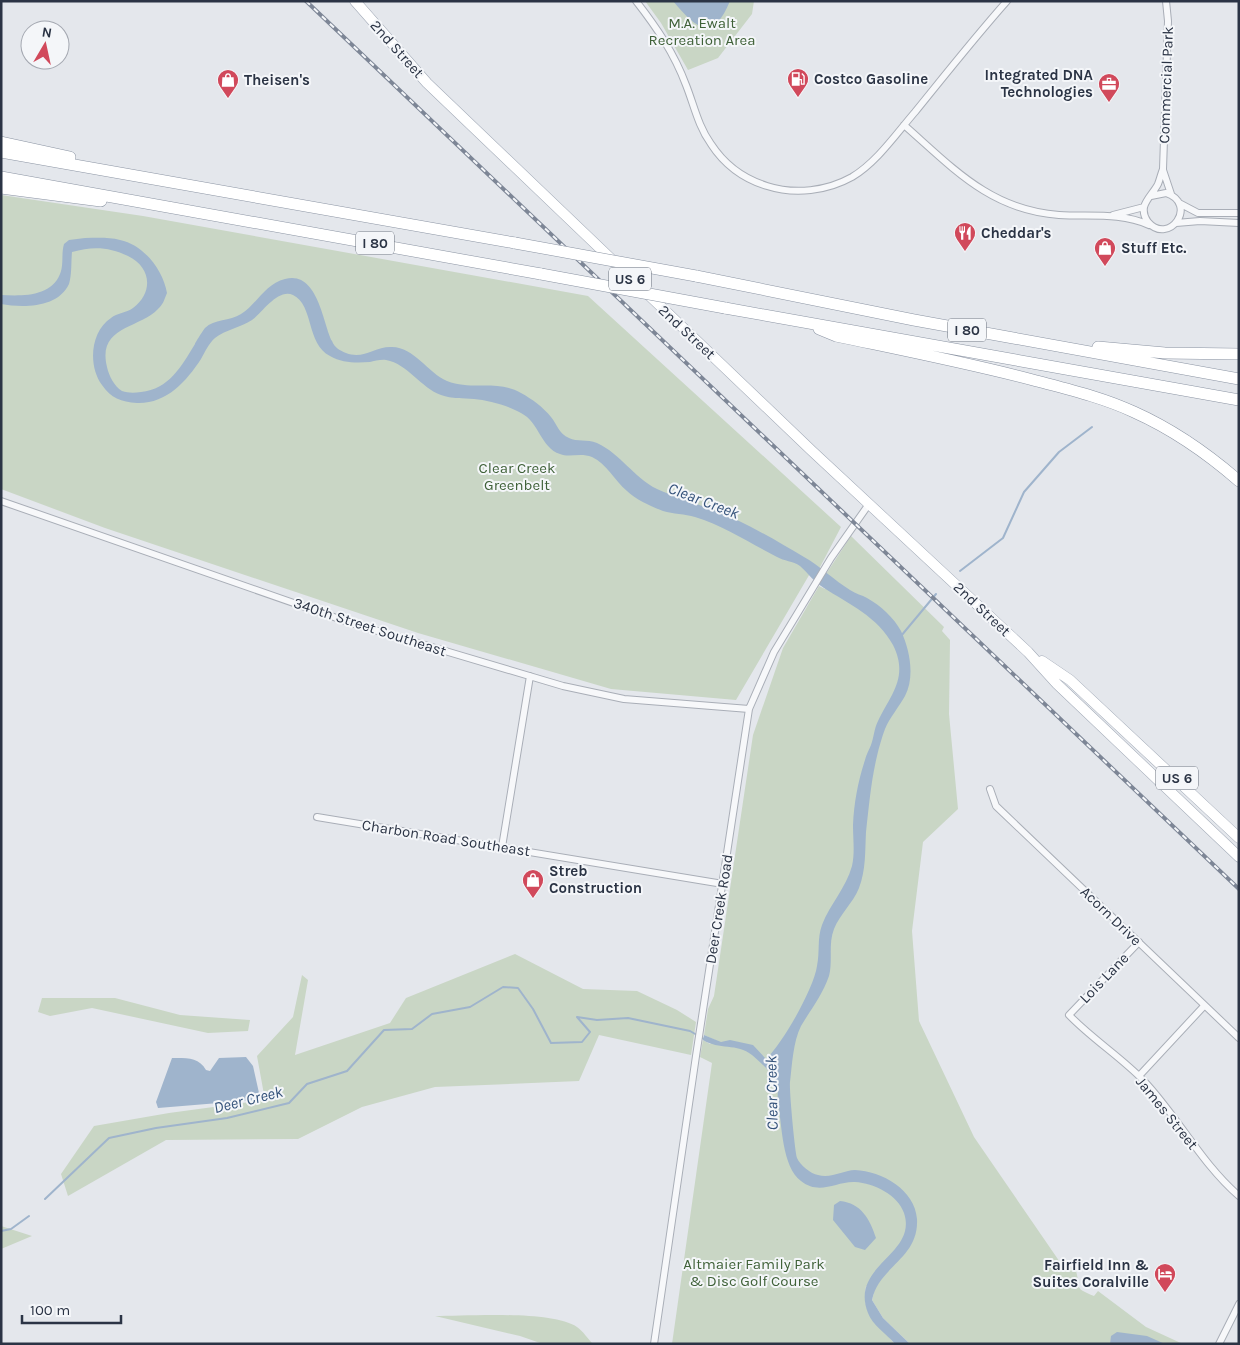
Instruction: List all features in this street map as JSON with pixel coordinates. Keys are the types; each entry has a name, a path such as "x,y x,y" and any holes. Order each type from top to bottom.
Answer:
{"highway":[{"path":"1,142 220,192"},
{"name":"I 80","path":"1,152 696,276 1239,379"},
{"name":"I 80","path":"1,177 209,212 725,308 1239,400"},
{"path":"1,188 209,212"},
{"path":"799,320 836,336 985,367 1068,389 1120,406 1161,425 1185,440 1239,481"},
{"path":"999,335 1131,351 1239,354"}],"main road":[{"name":"2nd Street","path":"356,1 427,83 869,504 1028,652 1063,690 1239,857"},
{"name":"2nd Street","path":"1028,652 1070,680 1239,838"}],"street":[{"path":"636,1 656,26 676,61 698,122 711,145 728,165 755,182 773,188 800,191 817,189 840,182 864,168 904,125 1007,1"},
{"name":"Commercial Park","path":"1163,169 1168,21 1166,1"},
{"path":"904,125 968,181 1006,204 1049,214 1112,215 1140,220 1155,227 1166,228 1176,223 1239,223"},
{"path":"1163,169 1171,194 1179,203 1198,213 1239,213"},
{"path":"1155,227 1146,219 1144,207 1163,169"},
{"path":"1151,196 1160,192 1171,194"},
{"path":"1176,223 1180,214 1179,203"},
{"path":"1112,215 1144,207"},
{"name":"340th Street Southeast","path":"1,501 351,623 530,676 624,699 750,709"},
{"name":"Deer Creek Road","path":"654,1344 701,1022 750,709 774,652 831,558 869,504"},
{"path":"502,847 530,676"},
{"name":"Acorn Drive","path":"990,789 996,806 1239,1038"},
{"name":"Charbon Road Southeast","path":"317,817 723,884"},
{"name":"Lois Lane","path":"1069,1014 1139,942"},
{"path":"1138,1076 1204,1006"},
{"name":"James Street","path":"1069,1014 1087,1034 1138,1076 1182,1127 1214,1171 1239,1196"},
{"path":"1219,1344 1239,1304"}],"green space":[{"name":"M.A. Ewalt Recreation Area","path":"645,1 754,1 752,14 718,58 688,70 661,23"},
{"name":"Clear Creek Greenbelt","path":"1,195 143,216 588,296 841,527 819,569 815,565 736,700 611,689 418,633 105,528 1,489"},
{"name":"Altmaier Family Park & Disc Golf Course","path":"851,536 944,627 942,631 950,640 949,714 958,809 923,842 912,931 919,1021 974,1137 1064,1268 1068,1264 1076,1271 1080,1289 1094,1296 1098,1291 1146,1327 1183,1344 910,1344 883,1318 872,1300 874,1292 866,1286 865,1296 868,1312 895,1344 672,1344 712,1063 700,1057 703,1040 710,1044 715,1040 704,1035 708,1009 714,996 753,735 783,648 819,586 825,589 832,578 826,574"},
{"path":"515,954 583,989 637,991 677,1010 696,1022 691,1055 599,1035 579,1081 435,1087 362,1107 298,1139 166,1140 68,1196 61,1174 94,1126 169,1113 265,1100 257,1056 293,1017 302,975 308,980 295,1055 390,1023 406,998"},
{"path":"42,998 115,998 180,1015 250,1020 248,1031 208,1033 92,1008 50,1016 38,1012"},
{"path":"1,1226 32,1236 1,1249"},
{"path":"508,1315 548,1318 577,1327 593,1344 543,1344 520,1336 435,1316"}],"water":[{"path":"673,1 730,1 723,15 716,23 710,27 703,27 688,18"},
{"path":"85,238 116,239 137,247 157,267 165,284 167,293 158,309 150,316 122,330 108,343 106,354 107,367 114,384 122,391 138,392 151,390 167,382 185,361 205,328 213,323 241,314 272,285 285,279 296,278 305,282 318,300 332,341 339,350 352,355 358,355 386,347 400,348 407,351 447,381 466,385 503,387 521,393 544,410 566,436 575,440 597,443 613,453 641,478 657,489 727,515 771,538 810,561 854,593 872,601 895,621 901,631 909,655 911,672 908,689 887,725 881,742 872,784 861,881 850,904 834,929 831,941 829,976 820,996 798,1032 793,1054 790,1087 796,1154 798,1161 803,1166 812,1173 823,1176 855,1170 876,1174 886,1178 904,1191 915,1209 917,1219 916,1233 912,1244 882,1279 876,1288 872,1300 883,1318 910,1344 895,1344 876,1325 868,1313 865,1297 868,1283 875,1271 902,1240 906,1227 901,1207 884,1191 870,1185 848,1182 821,1188 801,1181 795,1175 786,1156 776,1080 762,1064 746,1051 715,1045 703,1040 704,1035 721,1042 730,1040 753,1045 766,1059 781,1041 810,988 817,966 822,925 846,882 852,866 854,809 858,784 877,724 893,694 899,676 897,656 887,635 871,619 820,586 797,564 780,558 706,521 663,511 644,502 630,494 602,464 592,457 564,455 554,451 544,441 532,422 516,410 486,401 441,395 434,392 394,362 380,360 354,362 339,360 330,356 317,343 304,307 300,300 293,295 287,294 276,298 252,320 215,338 189,376 166,396 157,400 137,403 126,402 117,398 105,389 98,377 93,359 93,350 95,340 104,324 113,316 133,308 144,295 147,280 145,273 136,261 121,253 107,249 94,248 72,252 69,284 57,298 29,306 1,304 1,295 35,294 50,287 56,282 61,271 64,244 69,240"},
{"path":"246,1057 253,1066 259,1093 255,1100 158,1108 156,1102 172,1058 196,1060 206,1070 210,1071 219,1058"},
{"path":"840,1201 854,1205 868,1218 876,1238 865,1250 855,1247 833,1220 834,1205"},
{"path":"1117,1332 1147,1336 1165,1344 1110,1344 1111,1336"}],"waterway":[{"path":"960,571 1003,538 1024,492 1059,452 1092,427"},
{"path":"901,636 936,594"},
{"name":"Deer Creek","path":"45,1199 109,1138 156,1128 227,1118 289,1103 307,1084 347,1071 384,1030 412,1029 432,1014 470,1007 503,987 518,988 533,1009 551,1043 582,1042 590,1032 577,1017 597,1020 628,1018 690,1031 704,1039"},
{"name":"Deer Creek","path":"1,1231 11,1229 29,1216"}],"railway":[{"path":"306,1 1239,889"}],"place":[{"name":"Costco Gasoline","path":"798,98"},
{"name":"Theisen's","path":"228,99"},
{"name":"Integrated DNA Technologies","path":"1109,103"},
{"name":"Cheddar's","path":"965,252"},
{"name":"Stuff Etc.","path":"1105,267"},
{"name":"Streb Construction","path":"533,899"},
{"name":"Fairfield Inn & Suites Coralville","path":"1165,1293"}],"water label":[{"name":"Clear Creek","path":"704,500"},
{"name":"Clear Creek","path":"771,1093"}]}
